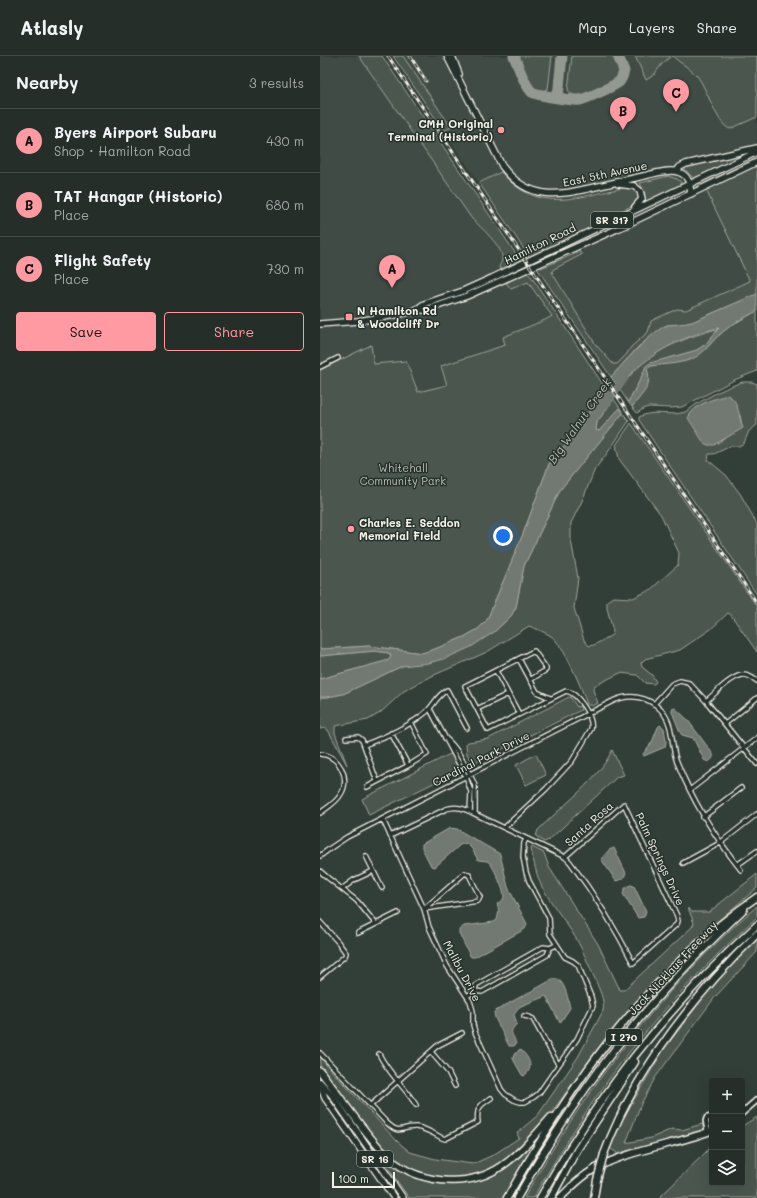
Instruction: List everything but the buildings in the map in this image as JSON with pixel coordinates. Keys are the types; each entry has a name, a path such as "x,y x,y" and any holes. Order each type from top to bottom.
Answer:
{"highway":[{"path":"507,1198 562,1105 614,1035 670,971 730,916 757,897"},
{"name":"Jack Nicklaus Freeway","path":"516,1198 561,1124 590,1082 630,1030 688,964 757,897"},
{"name":"I 270","path":"540,1198 569,1149 597,1108 650,1038 684,997 757,925"},
{"path":"594,1198 604,1154 620,1116 658,1053 686,1013 714,979 757,934"},
{"path":"551,1198 577,1150 650,1038"},
{"path":"320,1071 384,1153 404,1169 430,1179 470,1179 498,1168 524,1146 562,1105"},
{"path":"560,1198 580,1179 611,1161 687,1140 709,1131"}],"main road":[{"name":"East 5th Avenue","path":"447,56 502,166 510,176 521,185 533,191 554,195 576,192 664,172 677,171"},
{"name":"East 5th Avenue","path":"452,56 466,95"},
{"path":"690,194 689,183 684,175 677,171 680,167 686,164 757,148"},
{"name":"Hamilton Road","path":"417,310 424,304 463,291 492,278 689,183 757,152"},
{"name":"Hamilton Road","path":"320,324 358,321 417,310 426,310 467,296 622,226 757,162"},
{"path":"613,183 634,186 639,188 642,193 642,199 639,204 624,214"},
{"name":"SR 16","path":"320,1083 325,1098 394,1198"},
{"name":"SR 16","path":"320,1083 331,1094 403,1198"}],"street":[{"path":"320,367 338,358"},
{"path":"504,828 546,789 572,761 592,725 588,714 576,695 572,692 566,691 488,730 465,686 534,651 546,670 530,680"},
{"path":"519,659 537,692 550,698"},
{"path":"496,671 519,714"},
{"path":"706,701 730,682 742,675 748,676 757,681"},
{"path":"741,870 720,843 704,817 675,756 669,723 665,715 654,704 670,685 680,681 689,683 706,701 757,764"},
{"path":"364,745 411,722 430,708 437,697 447,690 467,728"},
{"path":"477,709 508,694"},
{"name":"Cardinal Park Drive","path":"320,856 347,837 383,820 611,702 623,697 642,698 654,704"},
{"path":"725,724 757,698"},
{"path":"430,708 444,736 451,742 468,776 475,786 475,814"},
{"path":"367,787 427,754 411,722"},
{"path":"391,733 408,765"},
{"path":"346,738 360,738 377,781"},
{"path":"690,790 757,738"},
{"path":"320,754 329,756 338,763 345,782 340,796 320,813"},
{"path":"468,776 471,792 470,811"},
{"path":"704,817 741,788"},
{"name":"Santa Rosa","path":"566,857 624,804"},
{"name":"Palm Springs Drive","path":"566,857 606,913 620,936 633,963 675,927 678,921 624,804"},
{"path":"390,836 446,809 455,807 470,811 566,857"},
{"path":"683,863 720,843 757,814"},
{"name":"Malibu Drive","path":"383,820 424,909 429,927 447,966 467,996 473,1011 473,1025 475,1032 501,1089 509,1097 520,1102 528,1101 539,1093 558,1064"},
{"path":"524,1016 533,1019 558,1064 577,1039 591,1010 592,1001 580,969 576,963 565,957 556,944 549,929 549,918 529,881 523,857 524,843 526,839"},
{"path":"737,865 757,850"},
{"path":"366,856 382,888"},
{"path":"320,871 357,900 376,924"},
{"path":"342,889 354,880 373,871"},
{"path":"465,873 469,875 480,897 478,901 424,909 465,873"},
{"path":"358,933 398,913"},
{"path":"320,922 346,953 345,956 320,977"},
{"path":"467,996 475,991 482,992 547,955 550,948 556,944"},
{"path":"475,991 476,985 543,948 550,948"},
{"path":"371,1105 399,1082 437,1046 462,1033"},
{"path":"431,1052 448,1072 455,1086"},
{"path":"320,1053 395,1130 415,1127 424,1129 445,1139 478,1122 478,1110 480,1105 491,1098"},
{"path":"379,1054 384,1064 416,1105"},
{"path":"745,1110 757,1100"},
{"path":"709,1118 707,1118 706,1121 709,1128"}],"shaded area":[{"path":"320,56 359,56 472,219 491,236 503,259 499,265 499,268 506,283 511,289 528,282 552,316 504,337 506,345 441,366 448,385 418,392 406,361 374,364 371,345 320,370"},
{"path":"403,56 757,56 757,162 705,188 750,281 686,310 677,309 651,322 648,332 631,347 626,355 617,364 613,364 596,345 552,271 581,255 572,237 633,205 629,187 578,198 559,200 538,197 527,193 516,187 501,172 479,183 444,131 450,126"},
{"path":"757,294 757,311 727,328 699,355 686,361 651,366 647,369 648,381 646,390 632,407 628,402 646,366 650,363 697,350 706,344 719,328 696,334 662,350 633,372 620,390 611,377 646,340 654,333 668,325 692,322"},
{"path":"604,386 614,399 597,422 596,430 599,431 620,408 623,413 560,490 524,566 516,607 511,616 494,632 471,647 444,659 428,663 402,666 343,694 320,697 320,679 389,660 391,656 389,653 375,651 320,656 320,649 369,646 422,653 464,637 478,629 487,620 523,534 549,464 580,427"},
{"path":"727,395 734,400 743,428 714,445 708,445 704,443 688,418 699,405"},
{"path":"675,708 687,719 713,754 713,758 708,762 704,760 693,738 682,735 680,732 672,712 672,709"},
{"path":"660,725 664,728 666,741 665,747 644,756 643,754 652,742"},
{"path":"450,828 457,829 500,854 508,887 527,924 525,929 475,957 471,957 469,954 459,930 464,926 494,922 497,920 499,911 497,904 503,900 504,894 490,863 487,861 478,860 472,849 466,843 460,845 435,867 431,866 422,848 422,844"},
{"path":"614,848 626,873 623,879 616,881 601,859 609,850"},
{"path":"631,885 634,886 646,911 644,917 638,918 623,894 626,888"},
{"path":"553,979 558,979 563,985 570,1008 560,1023 546,996 521,1006 517,1009 514,1015 517,1024 512,1030 516,1044 514,1046 509,1046 495,1018 494,1012"},
{"path":"520,1049 530,1062 529,1070 524,1076 513,1059 513,1056"}],"green space":[{"path":"359,56 382,56 520,260 501,269 499,268 502,260 502,254 499,249 486,232 472,219"},
{"path":"393,56 403,56 451,127 444,131"},
{"path":"518,56 552,56 548,89 541,91 532,86"},
{"path":"572,56 614,56 620,69 619,76 588,92 579,95 570,93 568,90"},
{"path":"635,56 671,56 662,64 654,75 646,80"},
{"path":"672,56 757,56 757,117 730,129 725,126 716,114 705,89 697,76"},
{"path":"757,154 757,158 702,184 698,184 698,183"},
{"path":"738,155 742,156 696,178 692,177 684,168"},
{"path":"757,162 757,294 692,322 681,325 667,325 663,327 638,347 611,377 479,183 501,172 516,186 531,194 546,199 577,198 629,187 637,191 639,197 637,202 633,205 572,237 532,255 541,268 579,252 581,253 581,255 552,271 596,345 613,364 617,364 626,355 631,347 648,332 651,321 677,309 686,310 750,281 705,188"},
{"path":"668,176 681,182 680,185 644,203 645,194 640,183"},
{"name":"Whitehall Community Park","path":"527,273 531,276 604,386 580,427 549,464 523,534 487,620 478,629 464,637 422,653 369,646 320,649 320,370 371,345 374,364 406,361 418,392 447,385 441,366 505,345 503,337 552,316 528,282 511,289 506,283"},
{"path":"757,311 757,371 734,380 682,407 649,407 637,413 632,407 646,390 648,385 649,381 647,369 651,366 686,361 704,351 730,326"},
{"path":"719,328 706,344 697,350 646,366 628,402 620,390 631,374 642,363 673,344"},
{"path":"742,382 752,382 757,384 757,425 749,431 744,443 739,446 731,446 714,454 709,454 708,460 726,475 741,495 757,524 757,595 639,420 639,417 644,415 685,412 712,395","holes":["703,404 740,415 742,425"]},
{"path":"614,399 620,408 599,431 596,430 597,422"},
{"path":"623,413 629,421 595,469 571,523 571,540 578,578 574,608 584,640 589,646 594,645 612,635 613,631 607,608 607,601 613,597 633,598 650,590 678,565 679,553 661,515 619,459 616,445 631,423 757,607 757,652 731,615 728,613 711,629 680,650 645,659 641,663 642,667 652,675 656,682 654,684 645,683 637,675 620,673 594,686 593,690 598,703 591,706 587,704 572,668 556,641 551,636 529,626 487,652 432,676 404,691 380,713 368,720 335,726 335,733 347,765 328,730 325,728 320,729 320,697 343,694 402,666 494,632 511,616 516,607 524,566 560,490"},
{"path":"375,651 389,653 391,656 390,660 320,679 320,656"},
{"path":"569,697 577,707 580,706 581,710 472,764 467,754 466,744 468,742 488,739"},
{"path":"612,750 624,775 617,777 549,840 544,842 536,836 538,830 599,771"},
{"path":"450,754 453,755 460,770 369,815 362,799"},
{"path":"536,754 546,775 526,785 516,765"},
{"path":"532,847 544,853 549,867 598,944 620,990 624,990 692,927 694,923 688,908 692,912 709,912 757,874 757,888 702,935 667,968 606,1038 538,1129 510,1157 489,1169 459,1178 437,1177 416,1172 398,1162 376,1140 320,1067 320,1057 397,1141 410,1152 435,1159 473,1164 493,1155 519,1138 517,1133 538,1115 578,1057 603,1011 600,991 585,956 572,932 542,887 534,864 531,849"},
{"path":"757,906 757,917 688,985 639,1040 611,1076 588,1110 533,1198 524,1198 573,1118 599,1079 628,1042 689,971"},
{"path":"757,938 757,952 715,997 655,1078 641,1104 626,1143 651,1138 672,1129 682,1130 702,1124 705,1131 681,1139 617,1155 617,1153 610,1148 622,1120 664,1049 711,988 735,960"},
{"path":"757,1117 757,1198 659,1198 709,1148 709,1186 745,1186 745,1124"},
{"path":"362,1131 383,1154 430,1181 486,1177 537,1136 539,1137 503,1198 409,1198"}],"waterway":[{"name":"Big Walnut Creek","path":"605,405 624,379"}],"taxiway":[{"path":"514,56 524,80 532,92 563,99 576,100 594,95 619,82 624,71 618,56"},
{"path":"558,97 562,56"}],"railway":[{"path":"388,56 757,603"},
{"path":"410,56 426,81"}],"place":[{"name":"Flight Safety","path":"676,112"},
{"name":"CMH Original Terminal (Historic)","path":"501,130"},
{"name":"TAT Hangar (Historic)","path":"623,130"},
{"name":"Byers Airport Subaru","path":"392,288"},
{"name":"N Hamilton Rd & Woodcliff Dr","path":"349,317"},
{"name":"Charles E. Seddon Memorial Field","path":"351,529"}]}
